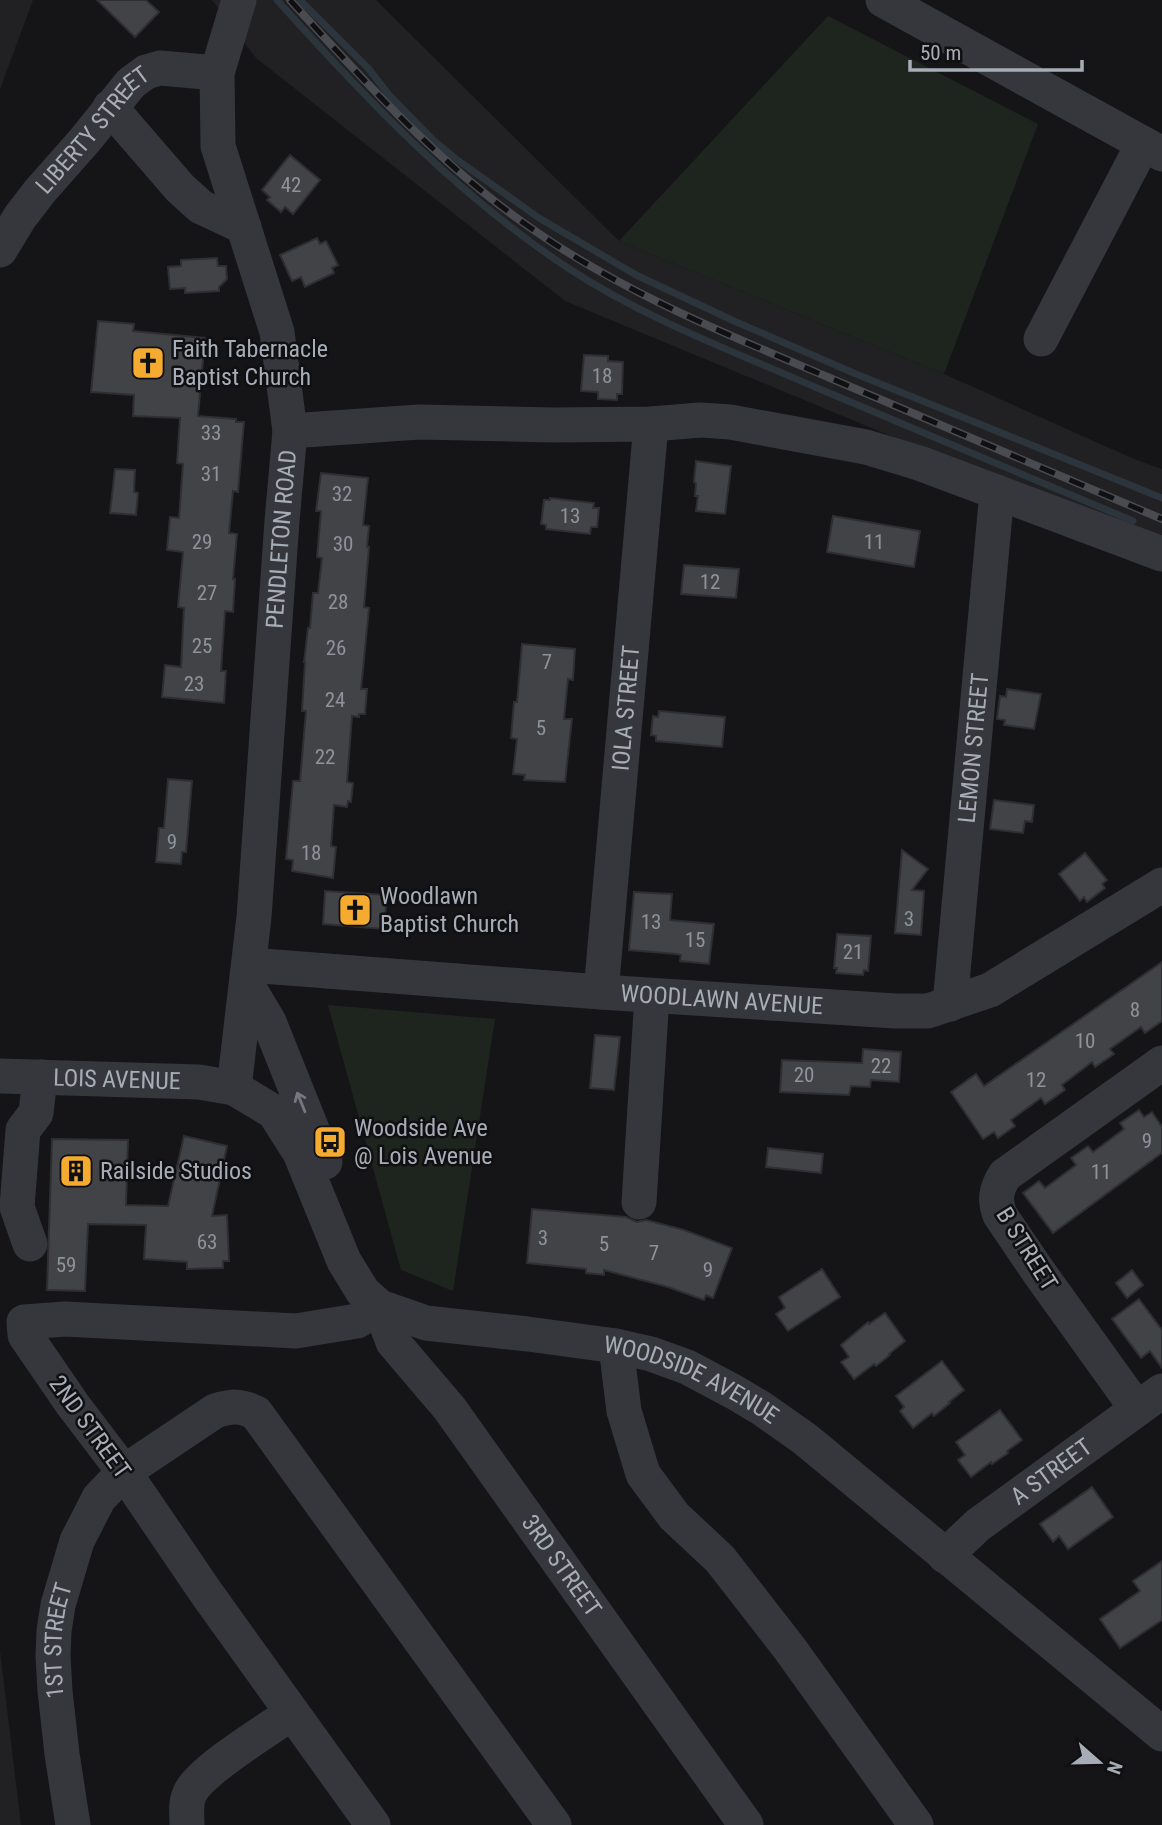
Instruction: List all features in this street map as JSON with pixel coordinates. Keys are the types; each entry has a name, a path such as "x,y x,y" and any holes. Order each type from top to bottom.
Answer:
{"street":[{"path":"883,0 1153,149 1041,339"},
{"name":"PENDLETON ROAD","path":"234,1088 248,975 290,431 277,332 218,146 218,73 237,6"},
{"name":"LIBERTY STREET","path":"0,250 40,191 131,83 146,72 160,68 218,73"},
{"path":"110,107 180,188 201,207 244,227"},
{"path":"290,431 419,422 554,425 651,425 701,420 730,422 853,445 919,463 1162,554"},
{"name":"IOLA STREET","path":"601,992 651,425"},
{"name":"LEMON STREET","path":"950,1004 997,492"},
{"name":"WOODLAWN AVENUE","path":"248,975 928,1011 990,990 1162,885"},
{"path":"248,975 333,1182 344,1261"},
{"path":"639,1202 652,996"},
{"name":"B STREET","path":"1149,1400 1038,1271 1000,1215 996,1206 996,1195 998,1185 1005,1175 1162,1063"},
{"name":"LOIS AVENUE","path":"0,1076 199,1082 234,1088"},
{"path":"30,1244 18,1207 23,1130 36,1113 40,1077"},
{"name":"WOODSIDE AVENUE","path":"234,1088 274,1112 300,1153 344,1261 363,1292 380,1307 426,1323 528,1334 615,1346 651,1354 687,1367 734,1392 805,1439 1162,1734"},
{"name":"2ND STREET","path":"373,1825 207,1594 124,1472 73,1405 25,1335 24,1322 65,1319 296,1331 357,1321 380,1307"},
{"name":"3RD STREET","path":"380,1307 393,1342 450,1409 746,1825"},
{"path":"615,1346 624,1411 643,1474 674,1516 720,1559 782,1639 916,1825"},
{"name":"A STREET","path":"945,1556 978,1525 1149,1400"},
{"name":"1ST STREET","path":"73,1825 62,1754 53,1656 54,1631 66,1573 77,1541 99,1498 124,1472 215,1411 243,1406 256,1413 554,1825"},
{"path":"187,1825 186,1804 196,1783 292,1713"}],"shaded area":[{"path":"0,0 33,0 0,89"},
{"path":"212,0 376,0 619,241 944,374 1162,469 1162,545 565,301 256,58"},
{"path":"828,16 1038,124 944,374 619,241"},
{"path":"328,1005 495,1019 453,1291 401,1270"},
{"path":"0,1651 21,1825 0,1825"}],"building":[{"path":"97,0 146,0 159,12 135,37"},
{"path":"290,155 320,180 293,214 285,207 281,212 267,200 270,197 262,190"},
{"path":"317,238 320,244 326,241 338,265 332,268 334,273 305,287 301,277 292,281 280,255"},
{"path":"217,258 218,266 226,266 227,279 219,287 219,291 185,293 185,288 170,289 168,267 181,266 181,260"},
{"path":"98,321 134,324 133,331 205,338 198,416 244,422 238,492 233,491 229,533 237,534 233,612 225,611 221,671 226,671 224,703 162,697 165,665 181,667 184,608 178,607 183,552 167,550 170,517 179,518 183,464 177,463 180,418 133,416 134,395 91,392"},
{"path":"584,355 608,356 608,361 623,362 622,394 617,394 617,400 598,399 598,392 581,391"},
{"path":"696,461 731,466 725,514 696,511"},
{"path":"115,469 135,470 134,492 138,493 136,515 110,513"},
{"path":"321,473 368,478 363,525 369,526 364,607 369,608 361,689 367,689 365,714 352,716 347,782 353,783 351,802 348,801 347,807 334,805 331,846 336,847 333,878 292,871 293,860 286,859 293,781 300,781 306,711 302,711 308,628 313,593 318,593 322,558 317,557 321,511 316,511"},
{"path":"550,498 594,503 593,508 599,508 597,527 591,527 590,534 546,529 546,525 541,524 544,500"},
{"path":"833,516 920,531 914,567 827,552"},
{"path":"684,565 739,569 736,598 681,594"},
{"path":"522,644 575,649 573,680 568,679 564,719 572,719 565,782 524,780 525,775 513,774 517,739 511,738"},
{"path":"1007,689 1041,694 1034,729 1004,725 1005,720 997,719 1000,696 1006,697"},
{"path":"659,711 725,717 722,747 656,741 656,736 651,735 653,716 658,717"},
{"path":"168,779 192,781 186,852 182,852 181,864 156,862 159,828 164,828"},
{"path":"994,800 1034,805 1032,822 1025,821 1023,833 990,829"},
{"path":"902,850 928,869 912,890 924,891 921,935 895,933"},
{"path":"1085,853 1107,880 1102,884 1105,888 1087,902 1084,897 1080,901 1059,874"},
{"name":"Woodlawn Baptist Church","path":"325,891 387,895 384,929 323,924"},
{"path":"634,892 672,894 670,920 714,924 709,964 680,961 681,955 676,954 629,950"},
{"path":"837,934 871,936 868,971 864,970 863,975 836,973 837,968 834,968"},
{"path":"1162,962 1162,1021 1145,1033 1141,1027 1110,1049 1114,1054 1095,1067 1092,1062 1062,1085 1065,1090 1045,1104 1041,1098 1011,1120 1015,1126 998,1138 994,1132 983,1139 951,1092 976,1074 984,1086"},
{"path":"595,1035 620,1037 614,1090 590,1088"},
{"path":"863,1049 901,1052 899,1082 871,1080 870,1087 851,1086 849,1095 780,1092 782,1060 862,1063"},
{"path":"1139,1110 1144,1117 1152,1112 1162,1127 1162,1153 1053,1233 1023,1193 1039,1181 1045,1188 1076,1165 1071,1158 1088,1146 1093,1152 1124,1129 1120,1123"},
{"path":"184,1136 227,1146 212,1216 227,1215 229,1261 223,1261 223,1268 187,1269 187,1262 144,1259 146,1225 88,1224 85,1291 47,1290 52,1139 128,1140 126,1205 168,1206"},
{"path":"768,1148 823,1154 821,1173 766,1167"},
{"path":"532,1209 626,1217 637,1222 646,1220 684,1230 732,1248 713,1298 706,1295 704,1300 668,1287 604,1270 604,1275 586,1273 586,1269 527,1263"},
{"path":"822,1269 840,1297 788,1331 776,1314 785,1308 779,1297"},
{"path":"1132,1270 1143,1285 1127,1298 1116,1283"},
{"path":"1139,1299 1162,1330 1162,1368 1150,1351 1141,1358 1112,1319"},
{"path":"885,1313 905,1341 876,1366 874,1364 854,1379 841,1362 849,1357 841,1345 868,1322 869,1324"},
{"path":"942,1361 964,1390 934,1416 932,1413 913,1428 900,1411 904,1407 896,1396"},
{"path":"1000,1410 1022,1440 1007,1451 1008,1453 971,1477 958,1460 965,1455 956,1442"},
{"path":"1092,1487 1113,1517 1068,1549 1059,1536 1053,1542 1040,1524"},
{"path":"1162,1561 1162,1620 1120,1648 1100,1619 1140,1591 1133,1581"}],"waterway":[{"path":"277,0 378,109 450,177 527,240 597,286 720,347 1133,521"},
{"path":"300,0 368,68 389,95 433,140 456,159 539,218 636,275 856,374 1162,498"}],"railway":[{"path":"290,0 403,120 463,176 563,250 637,291 713,328 1162,519"}],"place":[{"name":"Faith Tabernacle Baptist Church","path":"148,363"},
{"name":"Woodlawn Baptist Church","path":"355,910"},
{"name":"Woodside Ave @ Lois Avenue","path":"330,1142"},
{"name":"Railside Studios","path":"76,1171"}]}
